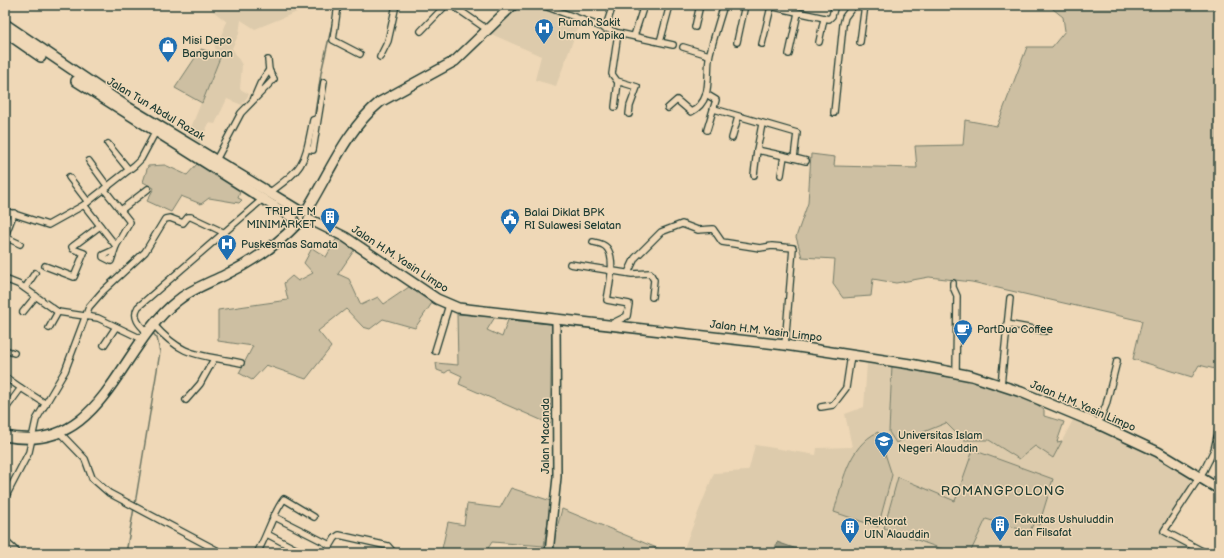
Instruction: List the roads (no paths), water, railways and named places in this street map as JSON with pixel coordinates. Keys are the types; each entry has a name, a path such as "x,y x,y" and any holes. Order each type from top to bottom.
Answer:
{"main road":[{"path":"5,436 33,438 60,433 84,418 105,396 148,331 178,300 198,288 247,264 274,246 301,216 348,138 366,115 380,102 448,66 513,5"},
{"name":"Jalan Tun Abdul Razak","path":"5,24 156,131 211,160"},
{"name":"Jalan Tun Abdul Razak","path":"5,32 104,95 301,216"},
{"name":"Jalan H.M. Yasin Limpo","path":"301,216 345,237 428,293 449,305 468,310 610,324 785,345 956,372 1001,385 1098,424 1158,452 1219,489"}],"street":[{"path":"338,5 333,40 360,54"},
{"path":"380,57 388,41 396,5"},
{"path":"421,31 446,5"},
{"path":"452,5 488,30"},
{"path":"542,5 618,33 673,45"},
{"path":"606,29 612,5"},
{"path":"634,36 644,5"},
{"path":"660,42 670,5"},
{"path":"695,27 700,5"},
{"path":"668,108 676,100 692,111 706,94 709,55 724,5"},
{"path":"737,42 745,5"},
{"path":"765,5 771,7 788,8 798,13 824,19 832,18 835,5"},
{"path":"834,113 844,20 854,5"},
{"path":"860,42 865,5"},
{"path":"762,44 771,7"},
{"path":"789,54 798,13"},
{"path":"819,42 824,19"},
{"path":"618,33 612,74 618,82 637,88 630,106 629,114"},
{"path":"683,47 709,55"},
{"path":"211,160 241,113 274,79 269,70 268,60"},
{"path":"254,99 260,84 269,70"},
{"path":"148,331 140,326 136,318 138,307 299,169 310,149 324,82"},
{"path":"615,107 618,82"},
{"path":"706,94 716,99 707,130"},
{"path":"714,109 798,134 794,158"},
{"path":"732,138 738,117"},
{"path":"754,175 762,124"},
{"path":"5,211 48,225 86,204 129,170 141,159 156,131"},
{"path":"108,144 129,170"},
{"path":"757,150 806,161"},
{"path":"781,175 784,156"},
{"path":"69,177 115,248 130,224 89,161"},
{"path":"121,210 148,189"},
{"path":"14,213 5,236 20,244"},
{"path":"5,498 29,452 36,420 65,371 89,307 102,291 145,252 165,219 170,218 183,223 188,217 191,217 225,233"},
{"path":"628,273 635,258 661,232 682,224 698,230 713,229 722,242 760,248 772,246 793,248 785,345"},
{"path":"84,253 72,248 100,226"},
{"path":"45,266 74,277 84,253 80,241"},
{"path":"593,242 606,246 609,251 611,271 607,300 629,304 627,316 610,324"},
{"path":"570,264 628,273 647,272 652,275 654,285 652,298"},
{"path":"25,288 35,273"},
{"path":"5,279 25,288 58,312 72,315 86,315 98,318 116,327 148,331 163,335 178,348 195,356 241,363"},
{"path":"953,283 953,287 958,296 956,372"},
{"path":"23,312 36,296"},
{"path":"1001,385 1010,298"},
{"path":"435,351 449,305"},
{"path":"49,328 58,312"},
{"name":"Jalan Macanda","path":"549,553 557,477 556,319"},
{"path":"1008,324 1045,331"},
{"path":"104,344 116,327"},
{"path":"5,350 14,354"},
{"path":"821,406 833,405 846,388 851,356"},
{"path":"186,400 200,384 214,359"},
{"path":"1098,424 1106,405 1117,361"},
{"path":"5,377 46,404"},
{"path":"7,407 21,388"},
{"path":"1206,553 1164,531 1200,477 1214,450 1219,428"},
{"path":"60,433 85,458 90,475 94,481 109,493 222,553"},
{"path":"1214,450 1219,454"},
{"path":"258,553 267,534 273,516 284,499 314,517"},
{"path":"273,516 330,545"},
{"path":"267,534 303,553"},
{"path":"326,553 335,538 339,535 388,546 394,553"},
{"path":"5,541 18,553"}],"waterway":[{"path":"314,119 321,73 334,16"},
{"path":"307,156 311,144"},
{"path":"138,304 176,271"},
{"path":"135,504 160,352 157,338 152,332"},
{"path":"126,553 134,508"}],"place":[{"name":"Rumah Sakit Umum Yapika","path":"544,45"},
{"name":"Misi Depo Bangunan","path":"168,63"},
{"name":"TRIPLE M MINIMARKET","path":"330,234"},
{"name":"Balai Diklat BPK RI Sulawesi Selatan","path":"510,235"},
{"name":"Puskesmas Samata","path":"227,261"},
{"name":"PartDua Coffee","path":"963,346"},
{"name":"Universitas Islam Negeri Alauddin","path":"884,458"},
{"name":"Fakultas Ushuluddin dan Filsafat","path":"1000,542"},
{"name":"Rektorat UIN Alauddin","path":"850,544"}],"district":[{"name":"ROMANGPOLONG","path":"1003,491"}]}
